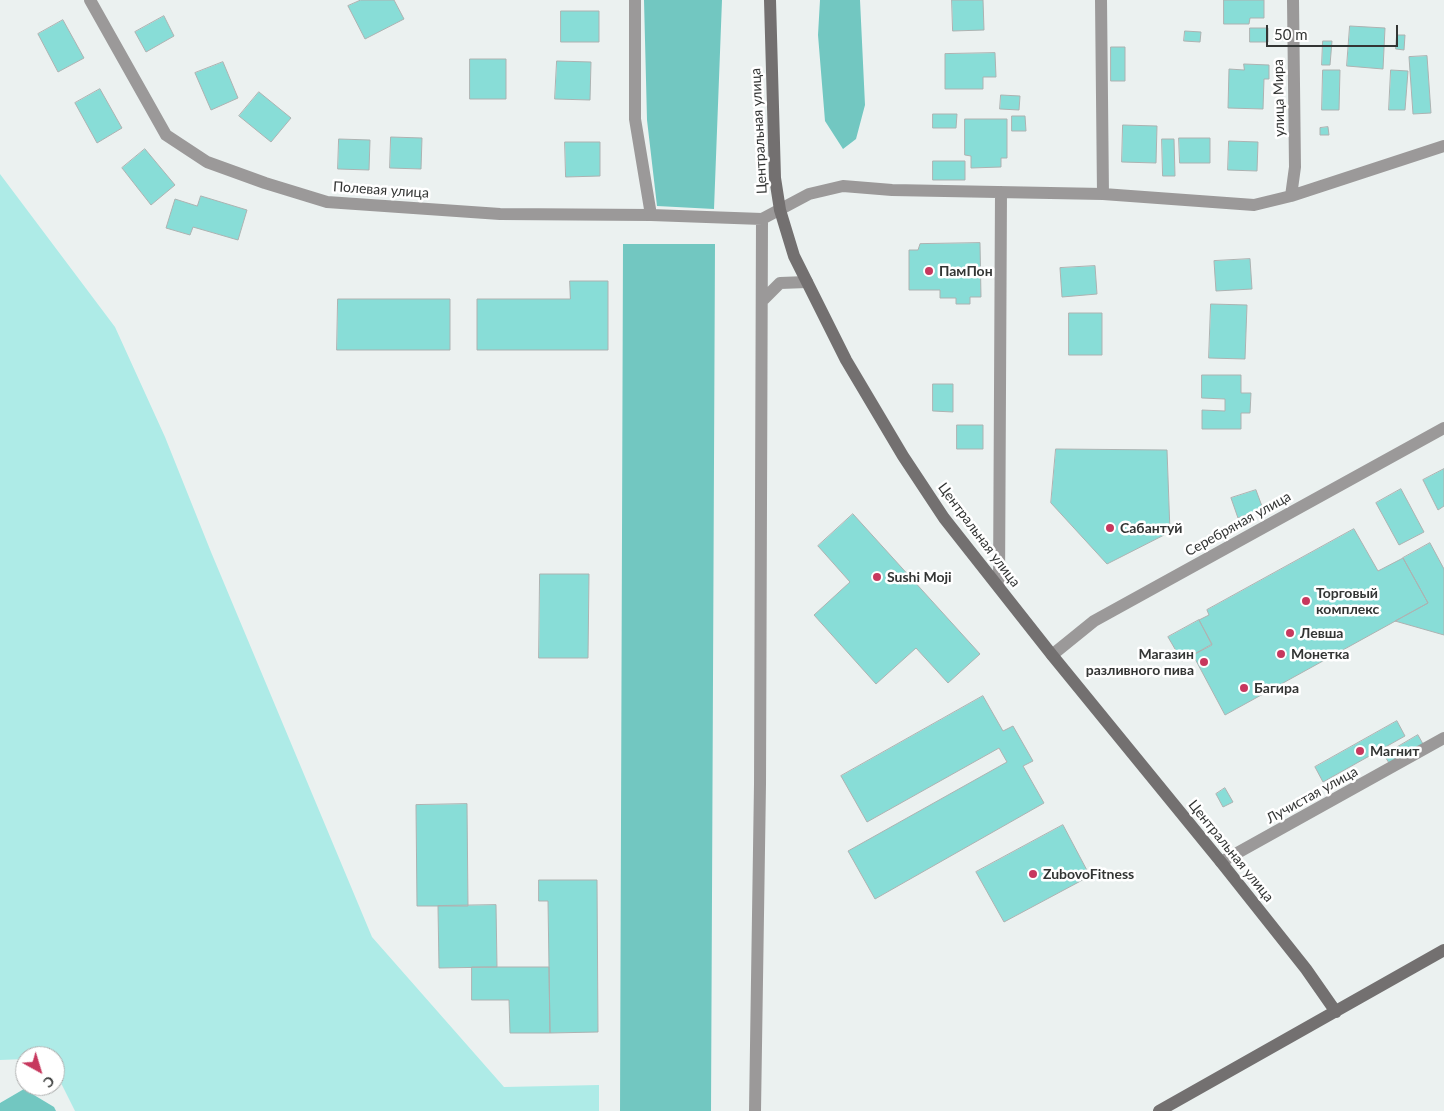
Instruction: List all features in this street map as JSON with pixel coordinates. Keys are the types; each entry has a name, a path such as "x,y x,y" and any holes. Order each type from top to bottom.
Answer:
{"street":[{"name":"Полевая улица","path":"90,0 166,134 207,162 265,183 326,202 500,214 651,215 762,219"},
{"path":"635,0 635,119 651,215"},
{"name":"Центральная улица","path":"770,0 775,178 780,210 794,256 846,360 903,456 944,518 1052,655 1306,969 1336,1012"},
{"path":"1101,0 1103,194"},
{"name":"улица Мира","path":"1291,196 1295,167 1293,0"},
{"path":"756,1111 760,784 762,219 809,194 843,186 892,190 1103,194 1254,205 1291,196 1444,146"},
{"path":"999,587 1001,192"},
{"path":"762,301 780,283 807,282"},
{"name":"Серебряная улица","path":"1052,655 1094,621 1444,428"},
{"name":"Лучистая улица","path":"1221,862 1444,738"},
{"path":"1159,1111 1444,950"}],"shaded area":[{"path":"644,0 722,0 714,209 657,206 647,120"},
{"path":"820,0 860,0 865,105 856,139 843,149 825,121 818,35"},
{"path":"0,174 115,327 165,437 372,937 504,1087 599,1085 599,1111 75,1111 65,1091 65,1046 15,1046 15,1059 0,1060"},
{"path":"623,244 715,244 711,1111 620,1111"},
{"path":"15,1094 15,1096 36,1096 54,1107 56,1111 0,1111 0,1103"}],"building":[{"path":"361,0 394,0 404,19 365,39 348,6"},
{"path":"952,0 983,0 984,30 953,31"},
{"path":"1224,0 1264,0 1264,18 1250,18 1249,24 1224,24"},
{"path":"561,11 599,11 599,42 561,42"},
{"path":"164,16 174,36 146,52 135,32"},
{"path":"63,20 84,58 58,72 38,34"},
{"path":"1350,26 1385,28 1383,69 1347,66"},
{"path":"1250,28 1268,28 1268,42 1250,42"},
{"path":"1185,31 1201,32 1200,42 1184,41"},
{"path":"1397,35 1405,35 1404,50 1396,49"},
{"path":"1323,41 1332,41 1330,65 1322,65"},
{"path":"1111,47 1125,47 1125,81 1111,81"},
{"path":"995,53 996,77 983,77 983,89 945,89 945,54"},
{"path":"1427,56 1431,113 1413,114 1409,57"},
{"path":"470,59 506,59 506,99 470,99"},
{"path":"557,61 591,62 590,100 555,99"},
{"path":"223,62 238,98 211,110 195,73"},
{"path":"1244,64 1269,65 1269,79 1264,79 1263,109 1228,108 1229,69 1244,70"},
{"path":"1323,70 1340,70 1339,110 1322,110"},
{"path":"1391,70 1408,71 1405,110 1389,110"},
{"path":"100,89 122,128 97,143 75,103"},
{"path":"259,92 291,118 271,142 239,116"},
{"path":"1001,95 1020,96 1019,110 1000,109"},
{"path":"933,114 957,114 956,128 933,128"},
{"path":"1012,116 1025,116 1026,131 1012,131"},
{"path":"965,119 1007,119 1007,158 1001,158 1001,167 971,168 971,156 965,155"},
{"path":"1123,125 1157,126 1156,163 1122,162"},
{"path":"1328,127 1329,135 1320,135 1320,128"},
{"path":"391,137 422,138 421,169 390,168"},
{"path":"1179,138 1210,138 1210,163 1180,163"},
{"path":"339,139 370,140 369,170 338,169"},
{"path":"1162,139 1174,139 1175,176 1163,176"},
{"path":"1229,141 1258,142 1257,171 1228,170"},
{"path":"565,142 600,142 600,176 566,177"},
{"path":"145,149 175,185 151,205 122,168"},
{"path":"933,161 965,161 965,180 933,180"},
{"path":"201,196 247,210 238,240 193,227 190,235 166,228 175,199 197,206"},
{"path":"980,243 981,297 970,297 970,304 956,304 956,298 940,298 940,290 909,290 909,250 918,250 920,244"},
{"path":"1250,259 1252,289 1216,291 1214,261"},
{"path":"1095,266 1097,294 1062,297 1060,268"},
{"path":"570,281 608,281 608,350 477,350 477,299 570,299"},
{"path":"338,299 450,299 450,350 337,350"},
{"path":"1211,304 1247,305 1245,359 1209,358"},
{"path":"1069,313 1102,313 1102,355 1069,355"},
{"path":"1202,375 1241,375 1241,393 1251,393 1250,413 1241,413 1241,429 1202,429 1202,410 1225,411 1225,399 1202,398"},
{"path":"933,384 953,384 953,412 933,411"},
{"path":"957,425 983,425 983,449 957,449"},
{"path":"1056,449 1167,450 1170,532 1107,564 1051,503"},
{"path":"1444,469 1444,506 1438,510 1423,480"},
{"path":"1401,489 1424,532 1399,545 1376,503"},
{"path":"1256,490 1263,509 1238,518 1231,498"},
{"path":"853,514 980,654 948,683 916,648 876,684 814,615 850,582 818,546"},
{"name":"Левша","path":"1354,529 1378,571 1403,558 1428,603 1225,715 1193,655 1212,645 1199,620 1209,615 1207,610"},
{"path":"1430,543 1444,569 1444,635 1395,621 1428,603 1403,558"},
{"path":"540,574 589,574 588,658 539,658"},
{"path":"1199,620 1212,644 1182,661 1168,637"},
{"path":"983,696 1003,731 1013,726 1033,761 1023,766 1044,803 875,899 848,851 1007,762 999,748 867,822 841,776"},
{"name":"Магнит","path":"1397,721 1405,736 1323,782 1315,767"},
{"path":"1418,735 1423,744 1389,763 1384,755"},
{"path":"1225,788 1233,802 1223,807 1216,794"},
{"path":"467,804 468,906 417,906 416,805"},
{"name":"ZubovoFitness","path":"1063,825 1090,876 1004,922 976,872"},
{"path":"539,880 597,880 598,1032 550,1033 548,901 539,901"},
{"path":"496,905 497,967 439,968 438,906"},
{"path":"472,967 549,967 550,1033 510,1033 509,1000 472,1000"}],"place":[{"name":"ПамПон","path":"929,271"},
{"name":"Сабантуй","path":"1110,528"},
{"name":"Sushi Moji","path":"877,577"},
{"name":"Торговый комплекс","path":"1306,601"},
{"name":"Левша","path":"1290,633"},
{"name":"Монетка","path":"1281,654"},
{"name":"Магазин разливного пива","path":"1204,662"},
{"name":"Багира","path":"1244,688"},
{"name":"Магнит","path":"1360,751"},
{"name":"ZubovoFitness","path":"1033,874"}]}
